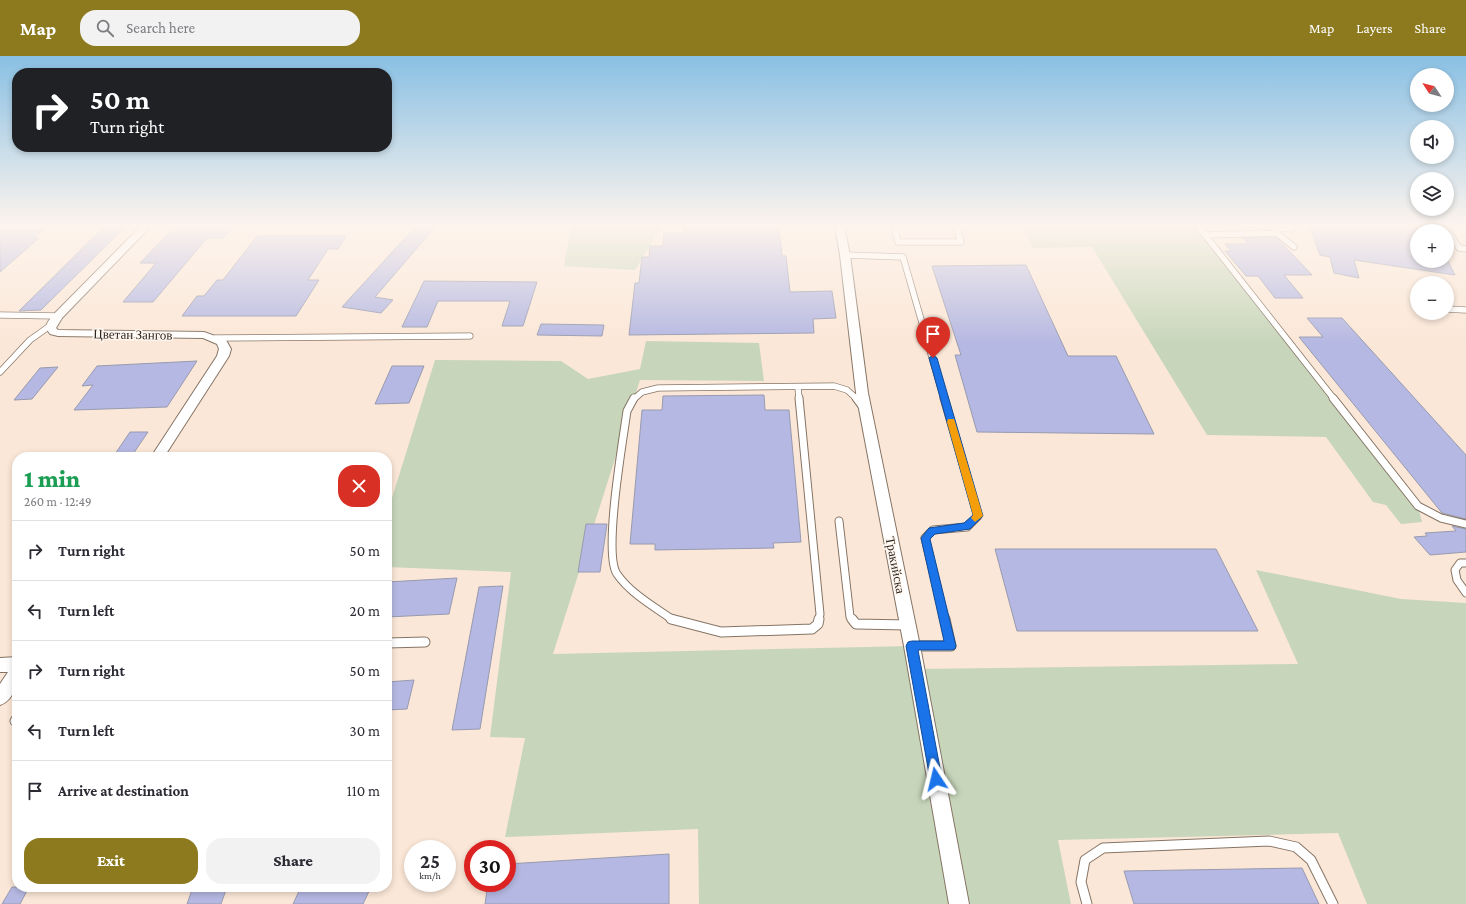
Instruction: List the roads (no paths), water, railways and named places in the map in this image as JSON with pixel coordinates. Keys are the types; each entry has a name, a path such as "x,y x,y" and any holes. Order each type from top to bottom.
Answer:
{"street":[{"path":"51,325 107,266"},
{"name":"Тракийска","path":"846,266 855,347 866,413 912,646 959,904"},
{"name":"Цветан Зангов","path":"51,325 52,331 58,333 204,335 215,338"},
{"path":"160,452 223,356 225,349 222,342 215,338"},
{"path":"0,665 12,664"},
{"path":"0,698 12,679"}],"lane":[{"path":"905,266 978,516 967,527 933,530 925,538 951,646 912,646"},
{"path":"1229,266 1418,506 1444,521 1466,524"},
{"path":"1454,309 1466,310"},
{"path":"0,315 58,316"},
{"path":"0,372 30,340 51,325"},
{"path":"215,338 470,336"},
{"path":"798,386 820,614 818,624 812,629 721,632 674,621 637,595 616,573 612,562 612,533 627,411 630,401 639,392 658,388 798,386 846,387 856,396 866,413"},
{"path":"839,521 850,617 856,624 908,625"},
{"path":"1466,563 1460,563 1455,570 1457,580 1466,593"},
{"path":"392,643 425,642"},
{"path":"1087,904 1081,882 1085,860 1103,848 1269,841 1296,847 1311,860 1333,904"}]}
